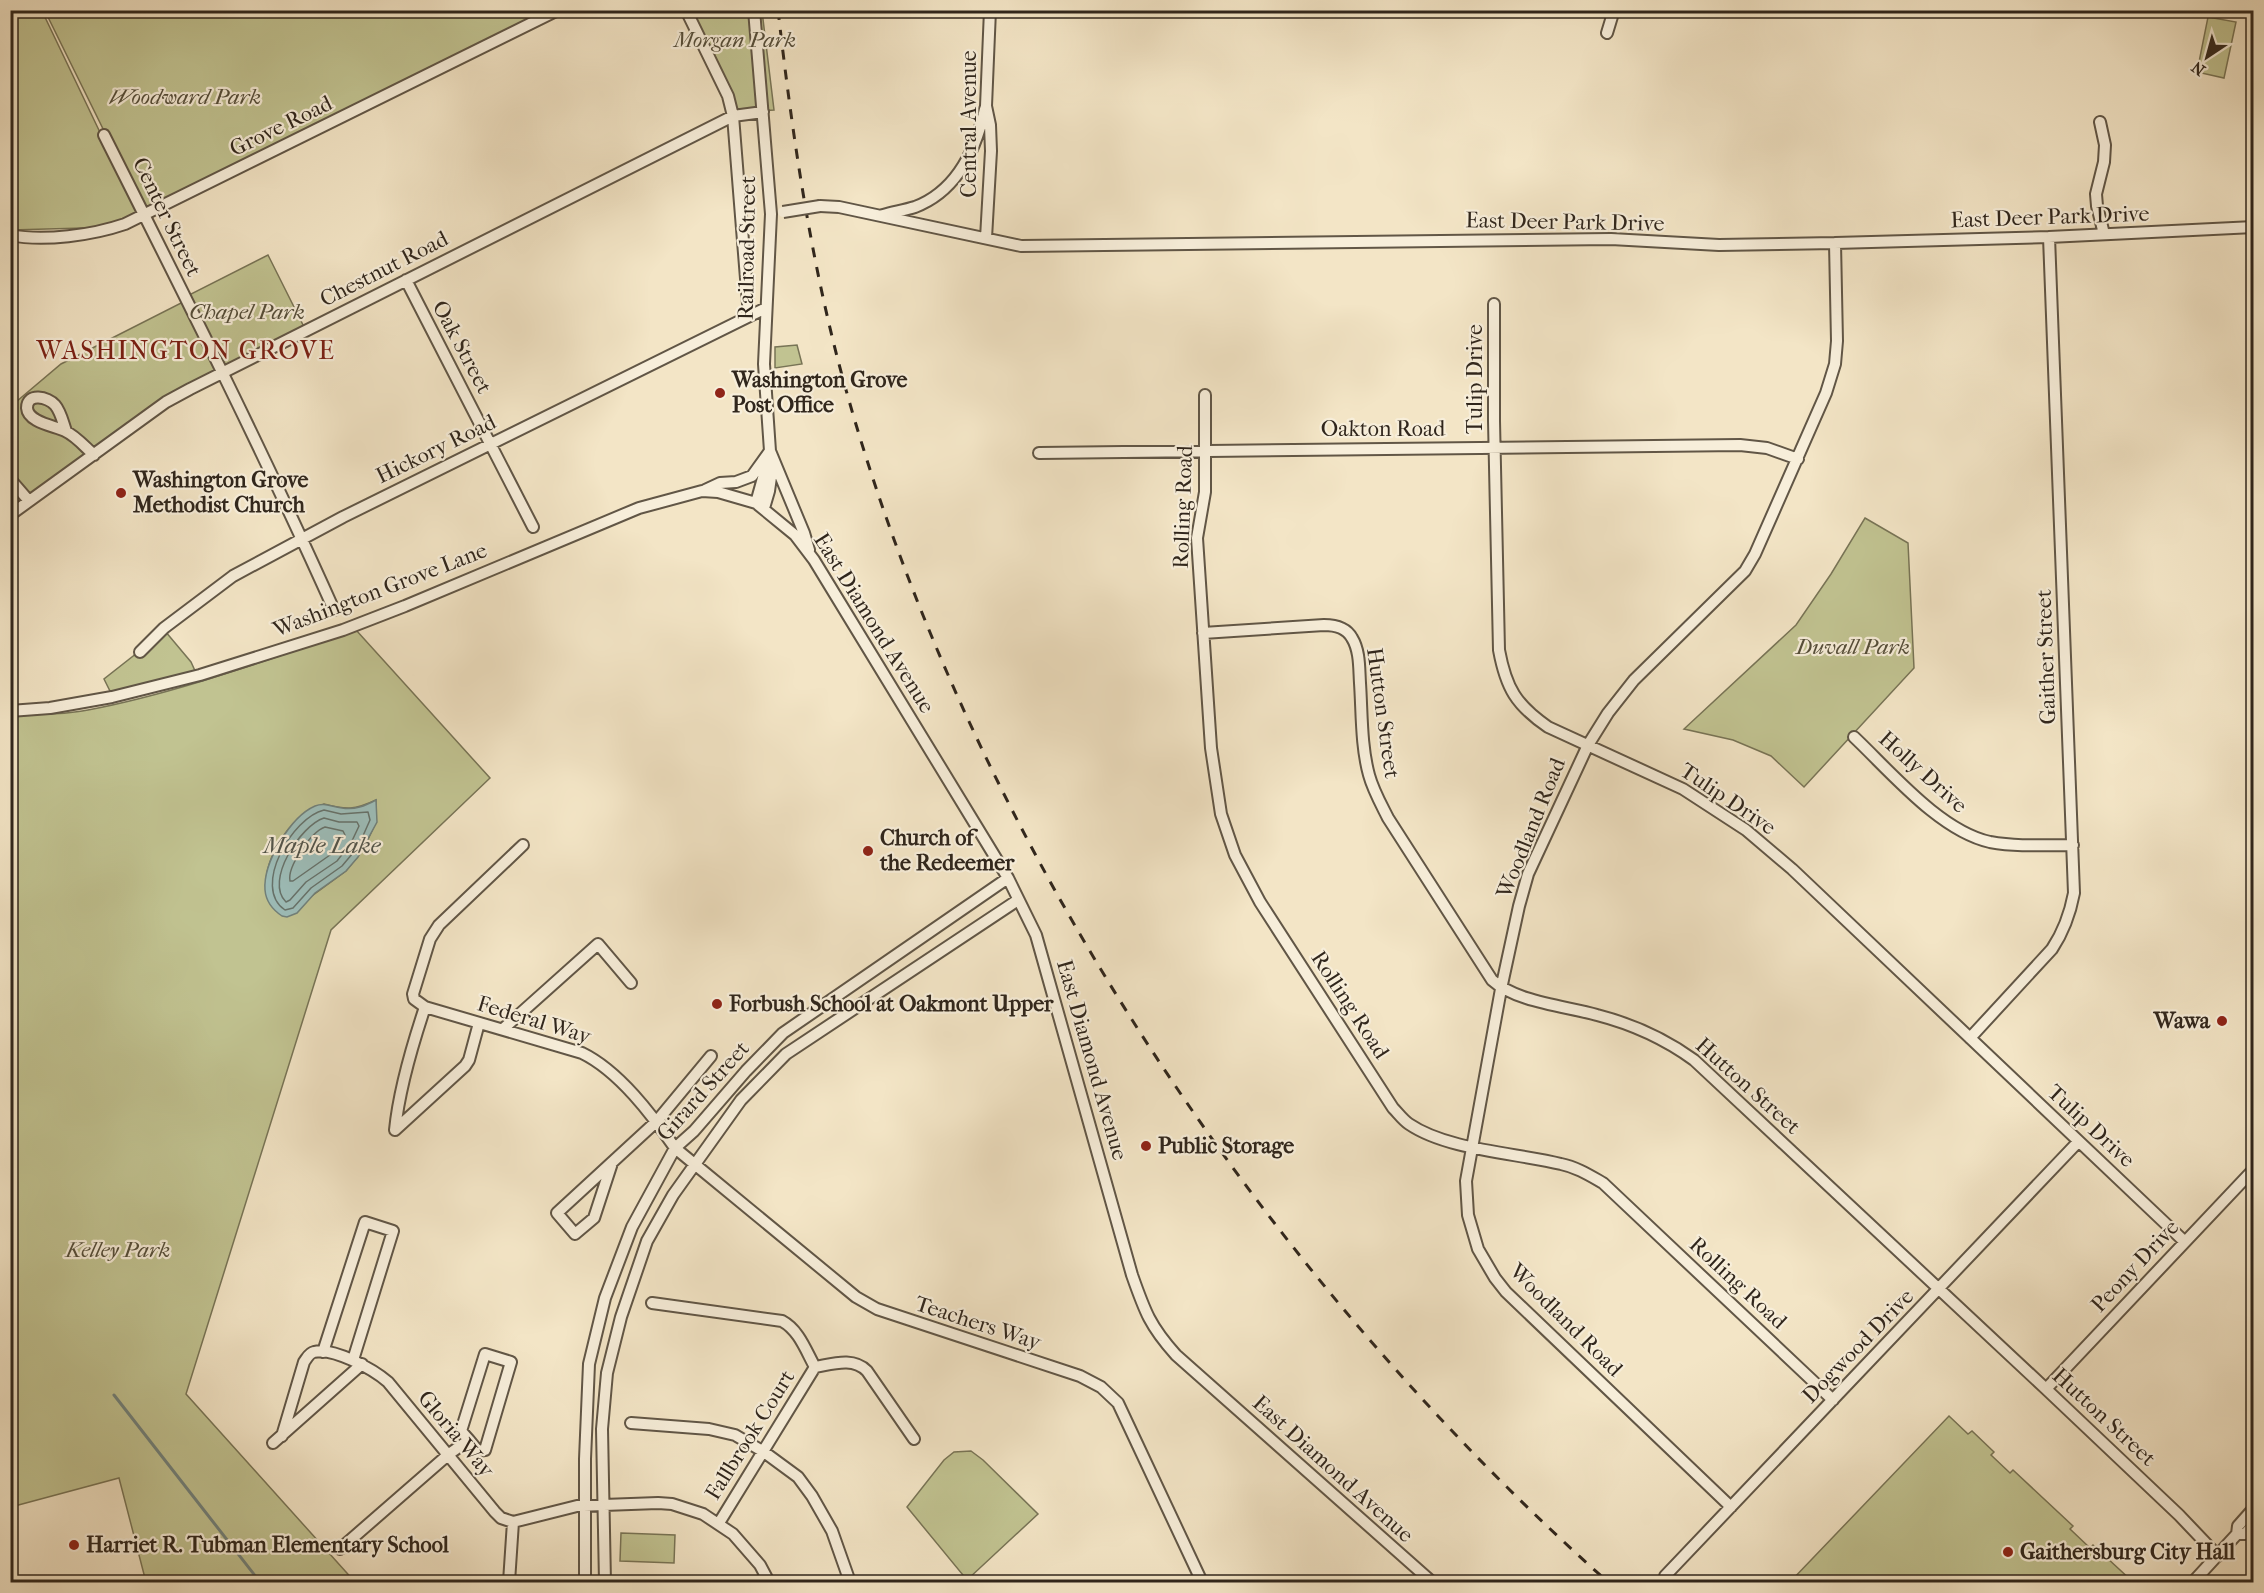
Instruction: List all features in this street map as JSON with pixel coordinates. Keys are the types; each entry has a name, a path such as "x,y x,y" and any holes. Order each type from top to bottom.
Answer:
{"street":[{"name":"Grove Road","path":"10,236 51,237 104,231 144,215 558,10"},
{"path":"686,10 728,96 733,116 749,316"},
{"name":"Railroad Street","path":"754,10 771,214 764,364 772,455 760,505"},
{"name":"Central Avenue","path":"986,238 992,151 986,106 990,10"},
{"path":"1607,33 1614,10"},
{"name":"East Deer Park Drive","path":"879,216 917,206 954,179 970,158 979,136 986,106"},
{"name":"Chestnut Road","path":"10,515 166,402 222,372 733,116 763,112"},
{"path":"2100,122 2105,145 2097,206 2104,234"},
{"name":"Center Street","path":"104,135 222,372 334,610"},
{"name":"East Deer Park Drive","path":"771,214 820,206 839,207 1021,246 1611,239 1718,245 2049,237 2253,227"},
{"name":"Gaither Street","path":"1970,1038 2052,949 2070,914 2074,893 2049,237"},
{"name":"Woodland Road","path":"1731,1507 1506,1292 1478,1249 1468,1215 1466,1181 1501,988 1528,874 1588,745 1608,713 1634,680 1745,570 1798,459 1826,393 1835,364 1837,341 1835,243"},
{"name":"Oak Street","path":"406,280 533,527"},
{"name":"Tulip Drive","path":"1494,304 1499,650 1503,674 1514,698 1530,715 1548,727 1683,789 1746,830 1792,869 2185,1242"},
{"name":"Hickory Road","path":"140,652 164,628 233,576 343,517 766,308"},
{"name":"Rolling Road","path":"1204,395 1205,492 1197,538 1211,748 1221,814 1235,855 1260,902 1393,1108 1407,1124 1425,1133 1472,1147 1562,1164 1582,1171 1603,1183 1833,1400"},
{"path":"66,431 94,455"},
{"name":"Oakton Road","path":"1039,453 1740,445 1767,448 1798,459"},
{"path":"702,491 720,483 736,482 752,476 772,455 811,556"},
{"path":"10,479 29,501"},
{"name":"Washington Grove Lane","path":"10,711 50,708 112,697 200,675 343,630 639,508 702,491 718,492 760,505"},
{"name":"East Diamond Avenue","path":"760,505 795,535 811,556 1008,878 1036,935 1132,1275 1145,1313 1157,1334 1184,1362 1432,1582"},
{"name":"Hutton Street","path":"1203,633 1324,625 1336,625 1345,630 1352,638 1358,655 1366,756 1369,776 1376,795 1388,818 1485,970 1501,988 1523,997 1627,1024 1682,1052 1706,1070 2179,1515 2218,1556"},
{"name":"Holly Drive","path":"1854,737 1935,814 1961,831 1988,841 2016,846 2073,845"},
{"path":"479,1023 469,1060 465,1066 395,1130 421,1004 413,994 430,939 439,925 523,845"},
{"name":"Girard Street","path":"585,1582 585,1414 589,1364 605,1298 632,1227 675,1148 694,1131 746,1071 783,1033 1008,878"},
{"name":"Girard Street","path":"605,1582 602,1429 607,1373 621,1317 647,1241 674,1195 741,1101 786,1054 1018,900"},
{"path":"503,1029 598,944 631,982"},
{"name":"Federal Way","path":"421,1004 582,1053 597,1060 657,1121 675,1148"},
{"path":"612,1163 594,1218 575,1234 557,1213 657,1121 711,1056"},
{"name":"Dogwood Drive","path":"1665,1576 2078,1142"},
{"name":"Teachers Way","path":"675,1148 856,1297 877,1310 1080,1376 1101,1387 1118,1403 1202,1582"},
{"name":"Peony Drive","path":"2046,1389 2253,1169"},
{"path":"365,1222 393,1231 358,1362 278,1439 304,1362 313,1352 323,1352 365,1222"},
{"path":"652,1303 782,1321 796,1333 815,1367 848,1362 861,1365 914,1439"},
{"name":"Gloria Way","path":"323,1352 358,1362 372,1369 388,1382 501,1518 513,1522"},
{"path":"485,1354 512,1362 485,1450 478,1451 469,1440 461,1431 485,1354"},
{"name":"Fallbrook Court","path":"719,1523 815,1367"},
{"path":"631,1423 718,1431 735,1435 764,1452 798,1477 812,1496 832,1531 849,1582"},
{"path":"340,1549 449,1454 469,1440"},
{"path":"509,1582 513,1522 564,1508 672,1504 703,1514 719,1523 746,1548 760,1565 769,1582"},
{"path":"2193,1582 2237,1534 2238,1526 2253,1508"},
{"path":"2237,1534 2245,1534 2253,1524"}],"green space":[{"name":"Woodward Park","path":"542,10 546,16 144,212 45,11"},
{"path":"10,11 42,11 139,214 110,226 84,230 83,228 11,230"},
{"name":"Morgan Park","path":"689,11 762,11 774,110 737,112"},
{"path":"2208,17 2236,22 2224,78 2197,72"},
{"name":"Chapel Park","path":"268,255 305,329 226,368 189,295"},
{"path":"183,302 219,373 19,506 11,494 10,407 61,364"},
{"path":"797,345 802,364 775,368 775,347"},
{"name":"Duvall Park","path":"1865,518 1908,543 1914,668 1804,787 1771,756 1733,740 1684,729 1796,625"},
{"name":"Kelley Park","path":"356,630 490,778 331,930 186,1394 355,1582 146,1582 119,1478 11,1507 11,714 69,713 122,703 257,664","holes":["376,800 376,822 363,850 346,871 309,898 267,897 266,877 272,856 289,828 302,816 324,804 350,808"]},
{"path":"165,631 191,662 196,673 113,697 104,679"},
{"path":"1949,1416 1968,1434 1972,1431 1994,1452 1991,1455 2010,1473 2013,1470 2073,1526 2070,1529 2090,1548 2093,1545 2133,1582 1790,1582"},
{"path":"971,1451 1038,1514 967,1580 907,1507 944,1460 954,1452"},
{"path":"621,1533 675,1535 674,1563 620,1561"}],"water":[{"name":"Maple Lake","path":"376,800 377,822 358,857 346,871 315,893 297,913 287,917 276,911 270,905 265,890 268,867 280,842 296,820 319,805 351,808 364,806"}],"waterway":[{"path":"114,1395 260,1582"}],"railway":[{"path":"778,10 805,205 824,302 848,397 903,563 972,727 1053,887 1146,1042 1250,1190 1362,1331 1482,1462 1608,1582"}],"place":[{"name":"Washington Grove Post Office","path":"720,393"},
{"name":"Washington Grove Methodist Church","path":"121,493"},
{"name":"Church of the Redeemer","path":"868,851"},
{"name":"Forbush School at Oakmont Upper","path":"717,1004"},
{"name":"Wawa","path":"2222,1021"},
{"name":"Public Storage","path":"1146,1146"},
{"name":"Harriet R. Tubman Elementary School","path":"74,1545"},
{"name":"Gaithersburg City Hall","path":"2008,1552"}],"district":[{"name":"WASHINGTON GROVE","path":"186,350"}]}
